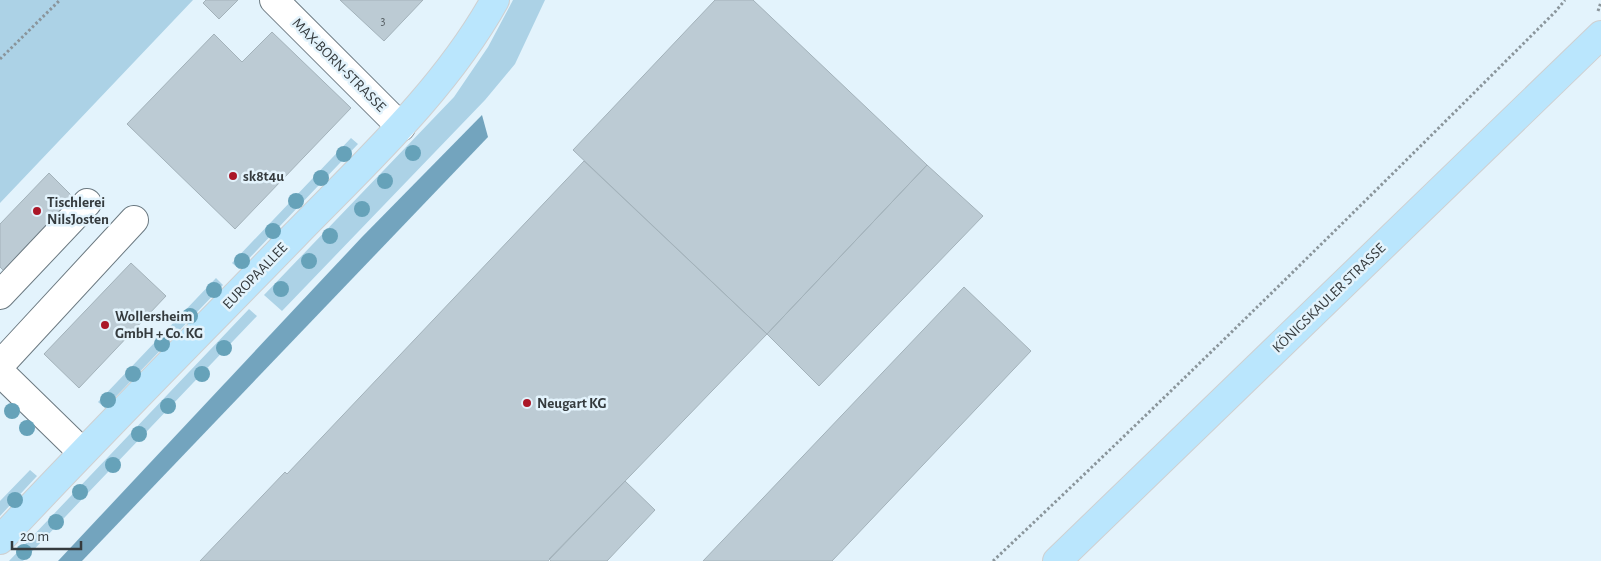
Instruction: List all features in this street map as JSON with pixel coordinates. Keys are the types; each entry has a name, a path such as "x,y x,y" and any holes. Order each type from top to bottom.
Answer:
{"main road":[{"name":"EUROPAALLEE","path":"0,540 82,452 401,126 477,32 495,0"},
{"name":"KÖNIGSKAULER STRASSE","path":"1057,561 1601,34"}],"lane":[{"name":"MAX-BORN-STRASSE","path":"277,1 401,126"},
{"path":"0,295 87,204"},
{"path":"0,365 134,220"},
{"path":"0,372 82,452"}],"path":[{"path":"0,59 60,0"},
{"path":"993,561 1139,423 1366,200 1565,0"}],"shaded area":[{"path":"0,0 193,0 0,203"},
{"path":"513,0 545,0 515,64 485,100 282,311 264,295 454,97 488,47"},
{"path":"482,115 488,137 82,561 58,561 362,237"},
{"path":"351,138 358,144 239,269 232,263"},
{"path":"216,278 223,285 105,408 98,402"},
{"path":"249,309 257,316 23,561 9,561"},
{"path":"30,470 37,476 0,516 0,501"}],"building":[{"path":"206,0 238,0 219,19 203,3"},
{"path":"340,0 423,0 384,41"},
{"path":"715,0 753,0 927,165 767,334 573,150"},
{"name":"sk8t4u","path":"272,32 351,108 235,229 127,124 214,34 242,62"},
{"name":"Neugart KG","path":"584,161 767,334 548,561 200,561 285,472 287,474"},
{"path":"927,165 983,216 819,386 767,334"},
{"name":"Tischlerei NilsJosten","path":"49,173 74,198 4,271 0,267 0,224"},
{"name":"Wollersheim GmbH + Co. KG","path":"131,263 166,296 79,388 44,354"},
{"path":"964,287 1031,351 832,561 703,561"},
{"path":"625,481 655,510 607,561 551,561 549,559"}],"place":[{"name":"sk8t4u","path":"233,176"},
{"name":"Tischlerei NilsJosten","path":"37,211"},
{"name":"Wollersheim GmbH + Co. KG","path":"105,325"},
{"name":"Neugart KG","path":"527,403"}]}
